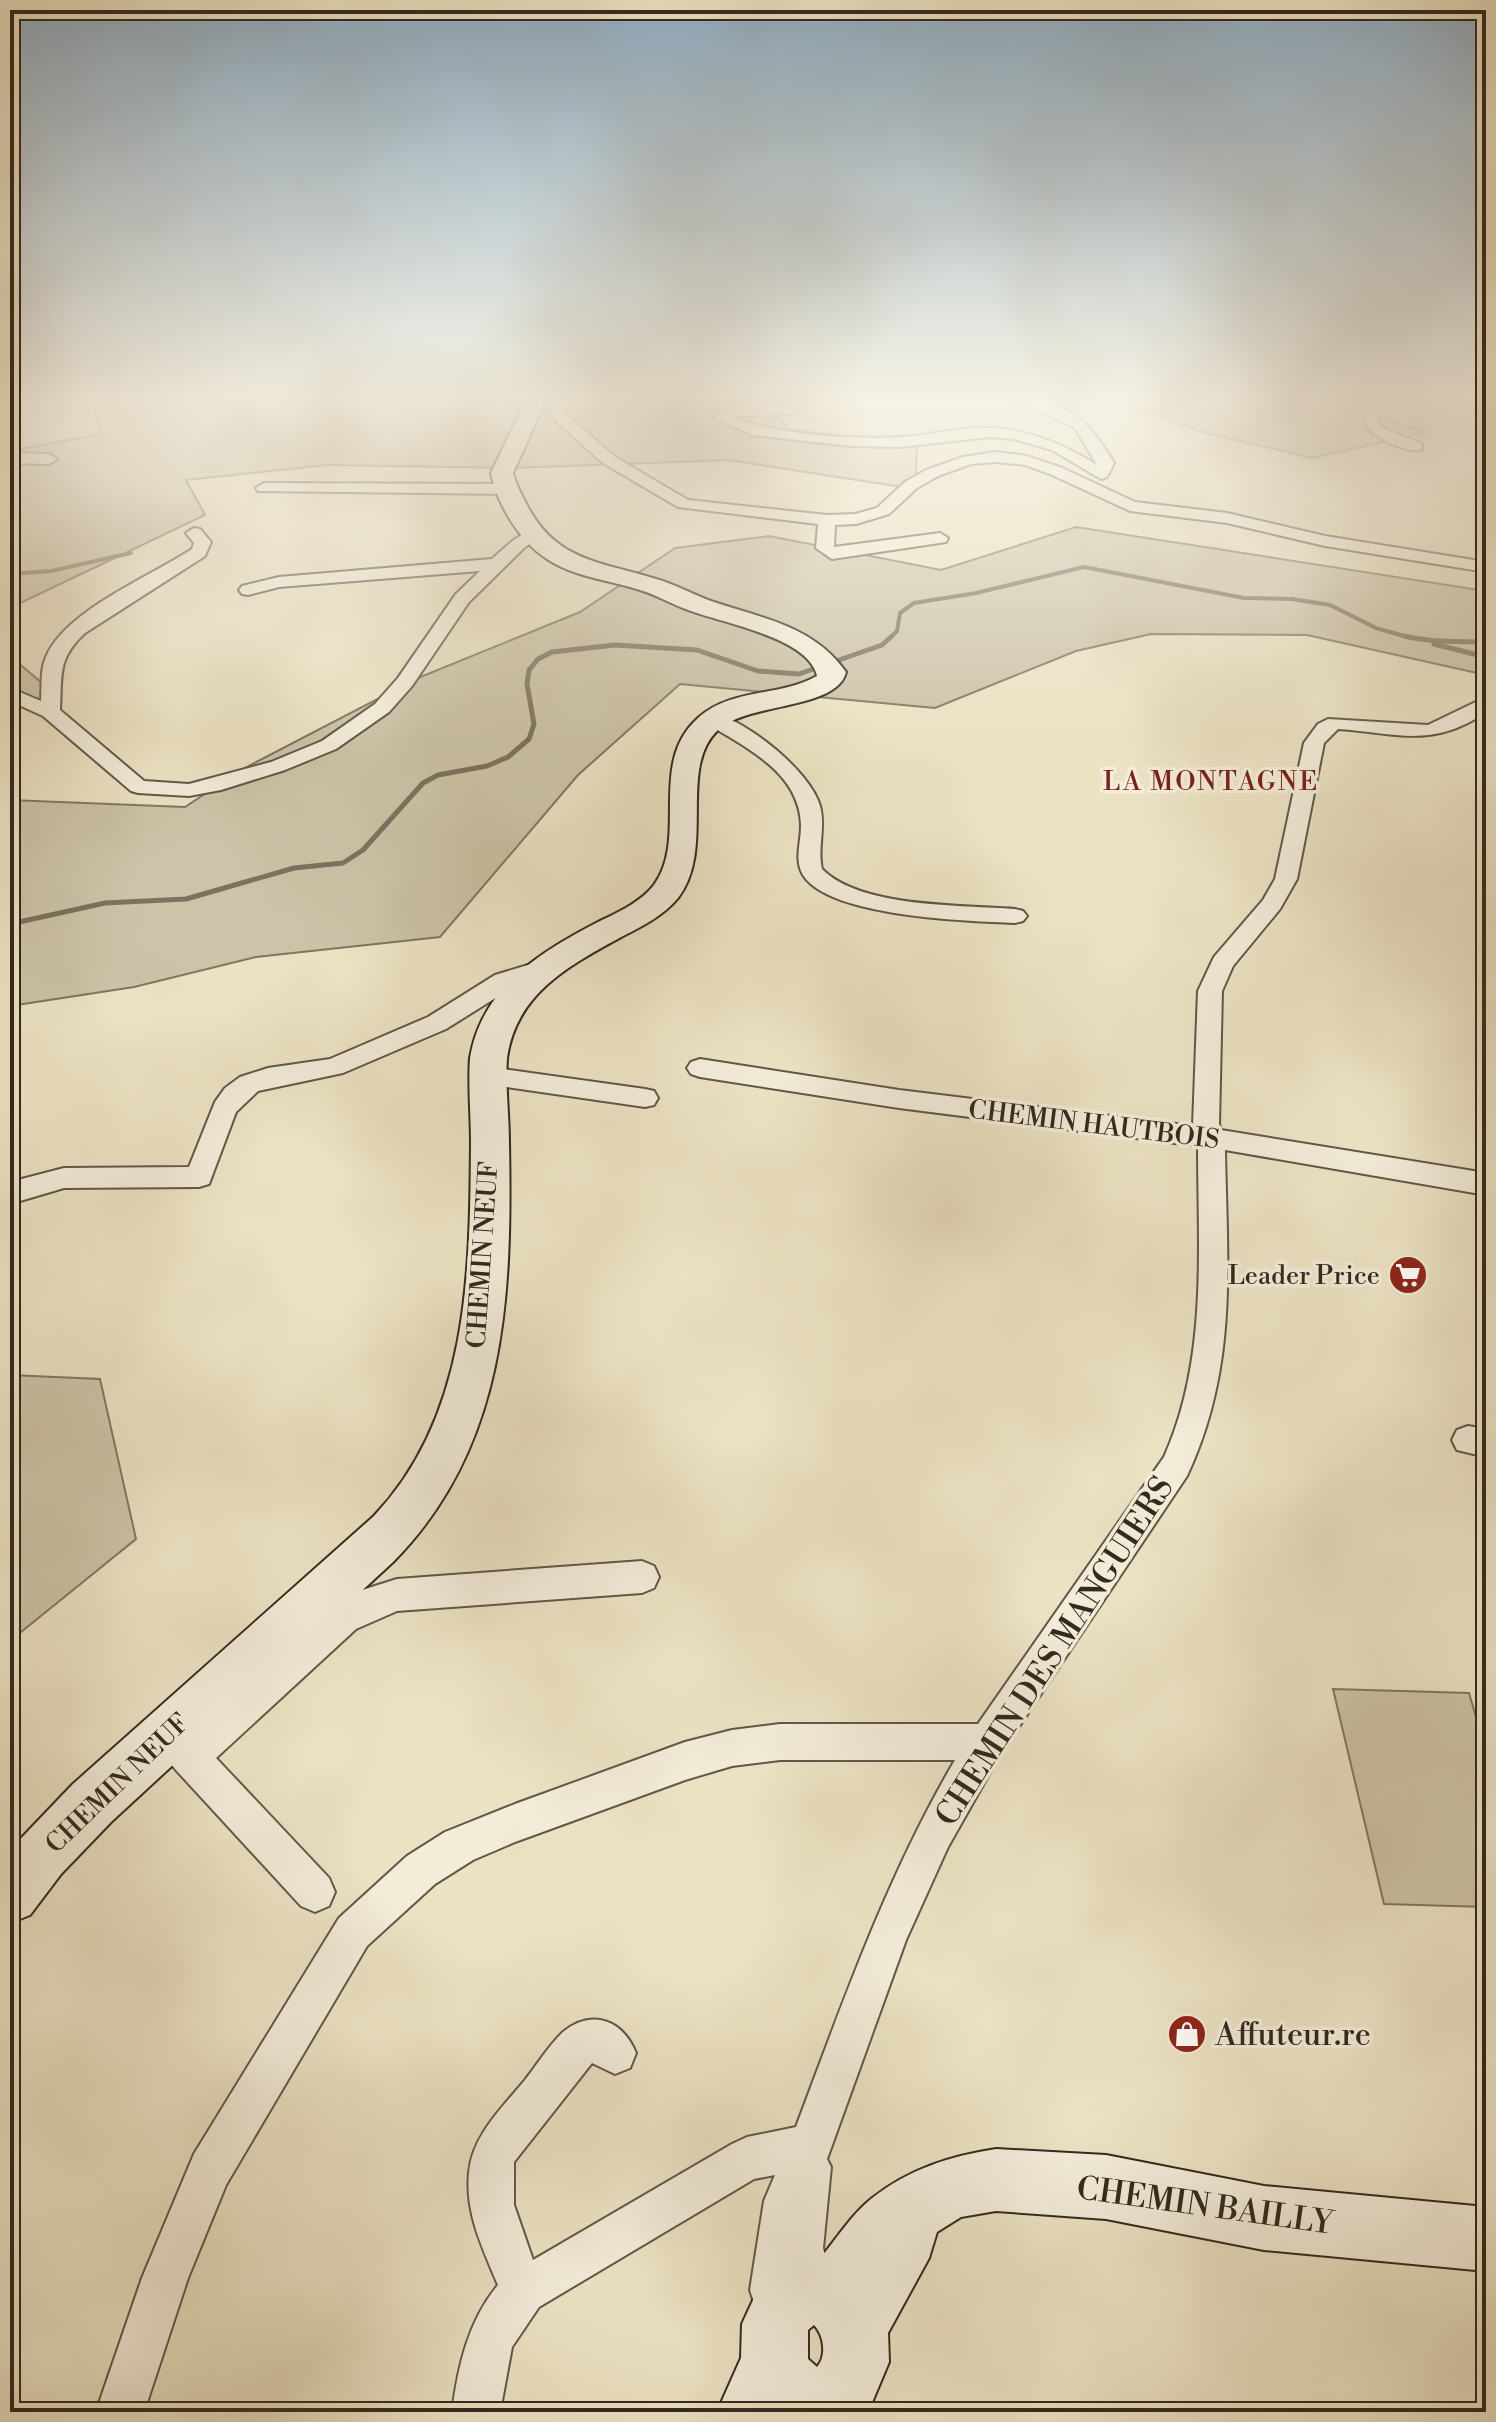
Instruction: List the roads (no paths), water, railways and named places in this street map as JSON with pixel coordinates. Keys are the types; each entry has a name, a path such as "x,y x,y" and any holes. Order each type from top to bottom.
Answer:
{"street":[{"path":"520,513 532,536 554,555 777,629 824,661 830,680 825,685 736,707 713,719 780,763 807,792 812,812 809,864 815,876 860,898 918,908 1015,916"},
{"path":"765,513 827,520 856,519 876,513"},
{"path":"1183,513 1227,518 1325,541 1486,567"},
{"path":"827,520 825,548 832,554 940,538"},
{"path":"50,712 55,656 64,643 90,620 199,552 203,542 194,533"},
{"path":"10,694 50,712 138,787 189,790 221,784 278,766 329,745 382,708 405,682 462,598 518,544 532,536"},
{"path":"248,590 279,582 498,564"},
{"name":"CHEMIN DES MANGUIERS","path":"801,2352 773,2290 786,2201 811,2146 888,1935 934,1833 987,1742 1176,1466 1196,1420 1205,1374 1210,1316 1211,1138 1206,1124 1210,991 1222,963 1272,904 1286,879 1314,743 1319,734 1335,723 1413,733 1445,729 1459,723 1486,703"},
{"name":"CHEMIN NEUF","path":"10,1895 58,1833 178,1745 402,1520 427,1487 458,1428 480,1332 489,1220 488,1076 494,1031 520,987 541,969 626,921 668,888 679,864 691,750 697,737 713,719"},
{"path":"10,1193 64,1178 199,1177 224,1109 234,1095 249,1084 268,1077 334,1067 437,1023 504,981 541,969"},
{"name":"CHEMIN HAUTBOIS","path":"700,1068 899,1099 1211,1138 1486,1184"},
{"path":"488,1076 645,1098"},
{"path":"315,1892 178,1745 344,1617 371,1603 397,1595 642,1577"},
{"path":"120,2412 165,2278 210,2170 345,1945 380,1905 421,1870 459,1846 515,1823 685,1761 732,1748 780,1742 987,1742"},
{"path":"523,2291 491,2209 488,2170 495,2152 577,2048 588,2041 603,2040 615,2053"},
{"path":"476,2412 482,2361 502,2312 523,2291 747,2159 811,2146"},
{"name":"CHEMIN BAILLY","path":"801,2352 906,2234 929,2201 951,2187 996,2180 1106,2187 1264,2218 1486,2239"}],"waterway":[{"path":"10,574 51,571 131,553"},
{"path":"892,636 897,631 900,613 914,603 976,593 1084,567 1244,598 1292,599 1330,605 1376,628 1404,636"},
{"path":"10,924 105,903 186,899 294,868 343,863 363,850 423,783 438,775 487,766 508,757 529,739 534,724 527,684 529,670 538,659 552,652 615,645 697,650 758,671 799,674 882,645 892,636"},
{"path":"1404,636 1435,641 1486,642"},
{"path":"1404,636 1411,638"},
{"path":"1434,644 1486,657"}],"place":[{"name":"Leader Price","path":"1408,1275"},
{"name":"Affuteur.re","path":"1187,2034"}],"district":[{"name":"LA MONTAGNE","path":"1211,781"}]}
